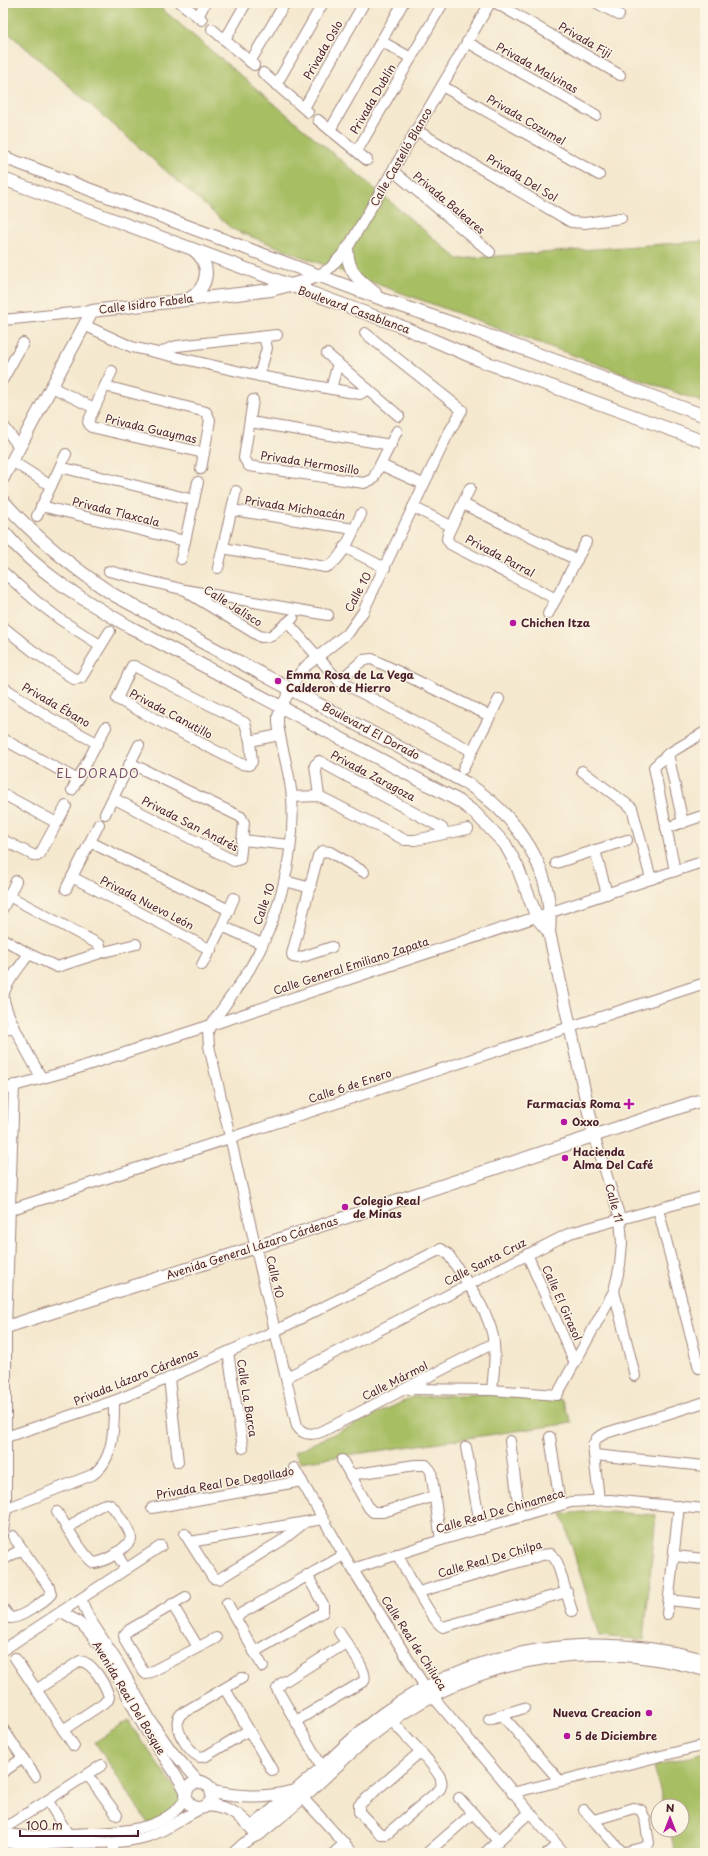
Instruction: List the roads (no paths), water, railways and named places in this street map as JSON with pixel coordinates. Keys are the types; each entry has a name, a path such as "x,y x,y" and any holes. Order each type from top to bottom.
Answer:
{"main road":[{"name":"Boulevard Casablanca","path":"3,157 384,300 478,332 705,416"},
{"name":"Boulevard Casablanca","path":"3,179 398,326 482,361 705,442"},
{"path":"189,299 202,288 206,280 204,262 193,249"},
{"path":"346,249 347,259 356,278 384,300"},
{"name":"Calle Castelló Blanco","path":"289,286 319,275"},
{"name":"Calle Isidro Fabela","path":"92,311 271,290 289,286"},
{"path":"3,478 92,311"},
{"name":"Boulevard El Dorado","path":"3,501 21,522 77,570 114,595 290,688 468,784 487,796 518,828 530,846 539,866 550,913"},
{"name":"Boulevard El Dorado","path":"3,531 30,560 57,582 90,604 130,627 459,801 491,828 511,855 517,866 536,918"},
{"name":"Calle 11","path":"550,913 549,932 594,1135"},
{"path":"536,918 549,932"},
{"name":"Avenida General Lázaro Cárdenas","path":"4,1327 256,1247 705,1099"},
{"path":"204,1807 213,1797 208,1785 199,1782 190,1785 186,1796 191,1806 231,1811 242,1818 255,1832 325,1771 369,1738 389,1717 467,1668 519,1653 562,1646 605,1644 651,1648 705,1660"},
{"path":"429,1692 490,1671 524,1662 566,1655 624,1654 660,1659 705,1670"},
{"path":"212,1792 254,1798 298,1794"}],"street":[{"path":"181,3 200,18 206,3"},
{"path":"225,40 246,3"},
{"path":"212,29 252,63 285,3"},
{"name":"Privada Oslo","path":"276,85 324,3"},
{"name":"Privada Oslo","path":"263,73 306,110 364,3"},
{"name":"Privada Dublín","path":"330,130 403,3"},
{"name":"Privada Dublín","path":"357,151 442,3"},
{"name":"Calle Castelló Blanco","path":"319,275 330,268 346,249 490,3"},
{"name":"Privada Fiji","path":"496,3 620,75"},
{"path":"597,3 619,15"},
{"name":"Privada Dublín","path":"381,41 411,58"},
{"name":"Privada Malvinas","path":"467,42 596,115"},
{"name":"Privada Cozumel","path":"442,86 599,176"},
{"name":"Privada Dublín","path":"318,120 367,160"},
{"name":"Privada Del Sol","path":"416,130 571,222 585,223 621,218"},
{"name":"Privada Baleares","path":"393,171 490,252"},
{"name":"Calle Isidro Fabela","path":"3,320 92,311"},
{"path":"84,326 132,347 162,352 259,376 360,394 368,389"},
{"name":"Calle 10","path":"306,1434 300,1431 297,1426 287,1377 209,1046 208,1031 249,969 262,944 276,911 285,881 293,814 292,797 279,735 278,716 281,707 299,674 317,656 348,632 357,621 385,568 423,484 462,410 365,333"},
{"path":"162,352 177,346 276,335"},
{"path":"259,376 267,348 264,337"},
{"path":"3,379 8,363 23,343"},
{"path":"327,354 399,416"},
{"path":"330,389 338,363"},
{"name":"Privada Guaymas","path":"112,371 88,422 91,427 204,453"},
{"name":"Privada Guaymas","path":"105,386 206,412 210,420 201,469"},
{"name":"Privada Guaymas","path":"52,387 94,408"},
{"name":"Privada Hermosillo","path":"253,400 244,458 248,466 364,483 373,478 397,431"},
{"path":"250,422 390,445"},
{"path":"3,425 20,447"},
{"path":"37,516 66,454"},
{"path":"12,461 51,486"},
{"path":"381,464 423,484"},
{"path":"60,467 194,500"},
{"path":"181,559 198,482"},
{"name":"Privada Parral","path":"470,488 448,534 447,539 450,544 556,600"},
{"name":"Privada Michoacán","path":"218,568 236,491"},
{"path":"462,504 577,560"},
{"name":"Privada Tlaxcala","path":"41,506 185,542"},
{"path":"413,507 452,526"},
{"name":"Privada Michoacán","path":"232,510 354,529"},
{"name":"Privada Michoacán","path":"223,548 325,567 334,562 344,547 361,514"},
{"path":"548,614 586,542"},
{"path":"344,547 385,568"},
{"name":"Calle Jalisco","path":"109,570 185,590 328,615"},
{"path":"3,572 36,601 61,620 100,645"},
{"name":"Calle Jalisco","path":"185,590 261,637 271,636 301,611"},
{"path":"288,623 339,681 472,751"},
{"path":"3,627 33,651 74,679 81,678 110,631"},
{"path":"339,681 363,660 372,659 490,716"},
{"name":"Privada Canutillo","path":"132,666 134,666 242,720 247,726 250,741 252,762 249,765 241,764 116,699 116,697 132,666"},
{"name":"Privada Ébano","path":"3,687 50,718 97,743"},
{"path":"463,769 499,699"},
{"name":"Privada Ébano","path":"72,790 106,727"},
{"path":"675,871 654,771 657,763 668,754 705,733"},
{"path":"250,741 279,735"},
{"path":"3,739 78,780"},
{"path":"105,814 139,745"},
{"path":"668,754 683,822"},
{"name":"Privada Zaragoza","path":"319,796 315,765 319,761 442,828 445,833"},
{"name":"Privada San Andrés","path":"113,798 234,861 240,859 244,822 241,816 130,763"},
{"path":"582,771 632,808 652,879"},
{"path":"3,794 57,823"},
{"path":"292,797 319,796 405,840 415,840 468,829"},
{"path":"3,840 37,856 40,854 66,806"},
{"path":"666,828 705,815"},
{"path":"66,889 99,824"},
{"name":"Privada San Andrés","path":"242,840 290,845"},
{"path":"556,863 627,840"},
{"path":"90,842 229,910"},
{"path":"595,850 607,894"},
{"path":"332,947 299,958 293,957 293,950 311,888 318,856 323,851 330,852 364,872"},
{"name":"Calle General Emiliano Zapata","path":"3,1089 41,1077 72,1070 211,1025 705,861"},
{"name":"Privada Nuevo León","path":"72,877 211,950"},
{"path":"3,908 16,880"},
{"path":"285,881 311,888"},
{"path":"9,896 100,945 100,953"},
{"path":"202,965 211,950 234,898"},
{"path":"222,926 262,944"},
{"path":"3,939 29,954 57,967 100,953 136,944"},
{"path":"29,954 3,993 5,1006 14,1026 41,1077"},
{"name":"Calle 6 de Enero","path":"6,1211 705,983"},
{"path":"3,1031 14,1026"},
{"path":"3,1531 6,1211 14,1085"},
{"name":"Calle 11","path":"492,1390 557,1395 574,1361 614,1291 620,1265 622,1243 620,1218 594,1135"},
{"name":"Calle Santa Cruz","path":"287,1377 570,1233 620,1218 705,1196"},
{"path":"658,1209 698,1368"},
{"name":"Privada Lázaro Cárdenas","path":"4,1438 114,1401 169,1378 275,1331 441,1249 448,1254 468,1285"},
{"name":"Calle El Girasol","path":"527,1254 574,1361"},
{"path":"406,1389 492,1390 494,1343 491,1329 485,1313 468,1285"},
{"path":"614,1291 635,1376"},
{"name":"Calle Mármol","path":"306,1434 314,1434 323,1431 494,1343"},
{"name":"Calle La Barca","path":"228,1352 243,1448"},
{"path":"169,1378 178,1462"},
{"path":"4,1509 92,1475 102,1468 112,1438 114,1401"},
{"path":"599,1500 594,1441 606,1433 705,1402"},
{"path":"550,1437 560,1504"},
{"path":"510,1441 520,1517"},
{"path":"466,1447 481,1529"},
{"path":"594,1455 705,1466"},
{"path":"342,1460 369,1508 376,1513 435,1496"},
{"path":"350,1475 419,1464 426,1465 431,1471 441,1540"},
{"name":"Calle Real de Chiluca","path":"294,1468 344,1555 429,1692 512,1793 564,1853"},
{"name":"Privada Real De Degollado","path":"152,1508 302,1481"},
{"name":"Calle Real De Chinameca","path":"353,1569 441,1540 560,1504 599,1500 705,1509"},
{"path":"57,1512 68,1529 87,1556 94,1563 100,1562 116,1553 126,1545 131,1538 130,1532 118,1514 107,1504 100,1506 68,1529"},
{"path":"667,1614 678,1506"},
{"path":"304,1523 281,1540 219,1579 211,1576 188,1538 304,1523 323,1519"},
{"path":"3,1608 8,1616 13,1618 33,1608 50,1595 51,1592 13,1536"},
{"path":"3,1650 161,1546"},
{"path":"3,1560 22,1549"},
{"path":"116,1553 126,1569"},
{"path":"397,1554 437,1623 443,1627 567,1592"},
{"name":"Calle Real De Chilpa","path":"419,1592 549,1554 553,1555 557,1562 572,1610"},
{"path":"235,1617 344,1555"},
{"path":"674,1556 705,1560"},
{"path":"254,1652 322,1612 323,1604 307,1575"},
{"path":"186,1597 172,1604 125,1634 124,1639 133,1656 145,1673 152,1672 198,1646 216,1638"},
{"name":"Avenida Real Del Bosque","path":"81,1599 92,1624 116,1666 147,1714 167,1752 186,1796"},
{"path":"669,1600 705,1604"},
{"path":"227,1603 263,1667"},
{"path":"172,1604 198,1646"},
{"path":"33,1608 43,1624"},
{"name":"Avenida Real Del Bosque","path":"61,1612 83,1625 98,1646 116,1666"},
{"path":"296,1721 364,1681 366,1676 364,1671 339,1632"},
{"path":"325,1771 278,1693 279,1686 346,1643"},
{"path":"99,1678 133,1656"},
{"path":"15,1658 74,1746"},
{"path":"36,1690 73,1665 82,1661 90,1666 99,1678 107,1691 109,1698 108,1700 63,1730"},
{"path":"242,1678 178,1717 177,1725 184,1741 197,1756 203,1757 249,1730"},
{"path":"225,1689 272,1770"},
{"path":"489,1719 524,1708"},
{"path":"502,1715 560,1781"},
{"path":"389,1717 420,1752 440,1776 442,1785 440,1789 384,1834 377,1833 359,1812 358,1807 361,1802 420,1752"},
{"path":"3,1729 35,1776"},
{"path":"167,1752 184,1741"},
{"path":"512,1793 705,1745"},
{"name":"Avenida Real Del Bosque","path":"167,1752 199,1782"},
{"path":"3,1772 23,1758"},
{"path":"11,1824 102,1765"},
{"path":"88,1775 117,1815"},
{"path":"298,1794 354,1853"},
{"path":"3,1832 16,1835 38,1844 68,1834 130,1836 167,1816 182,1803 186,1796"},
{"path":"459,1798 498,1841"},
{"path":"48,1801 68,1834"},
{"path":"3,1842 15,1844 38,1844 130,1836 164,1831 204,1807"},
{"path":"584,1810 623,1853 646,1847 649,1843 645,1819 641,1810 634,1808 594,1820"},
{"path":"427,1853 473,1813"},
{"path":"485,1853 529,1813"},
{"path":"233,1853 255,1832"},
{"path":"334,1853 345,1843"},
{"path":"548,1853 557,1845"}],"place":[{"name":"Chichen Itza","path":"513,623"},
{"name":"Emma Rosa de La Vega Calderon de Hierro","path":"278,681"},
{"name":"Farmacias Roma","path":"629,1104"},
{"name":"Oxxo","path":"564,1122"},
{"name":"Hacienda Alma Del Café","path":"565,1158"},
{"name":"Colegio Real de Minas","path":"345,1207"},
{"name":"Nueva Creacion","path":"649,1713"},
{"name":"5 de Diciembre","path":"567,1736"}],"district":[{"name":"EL DORADO","path":"98,774"}]}
